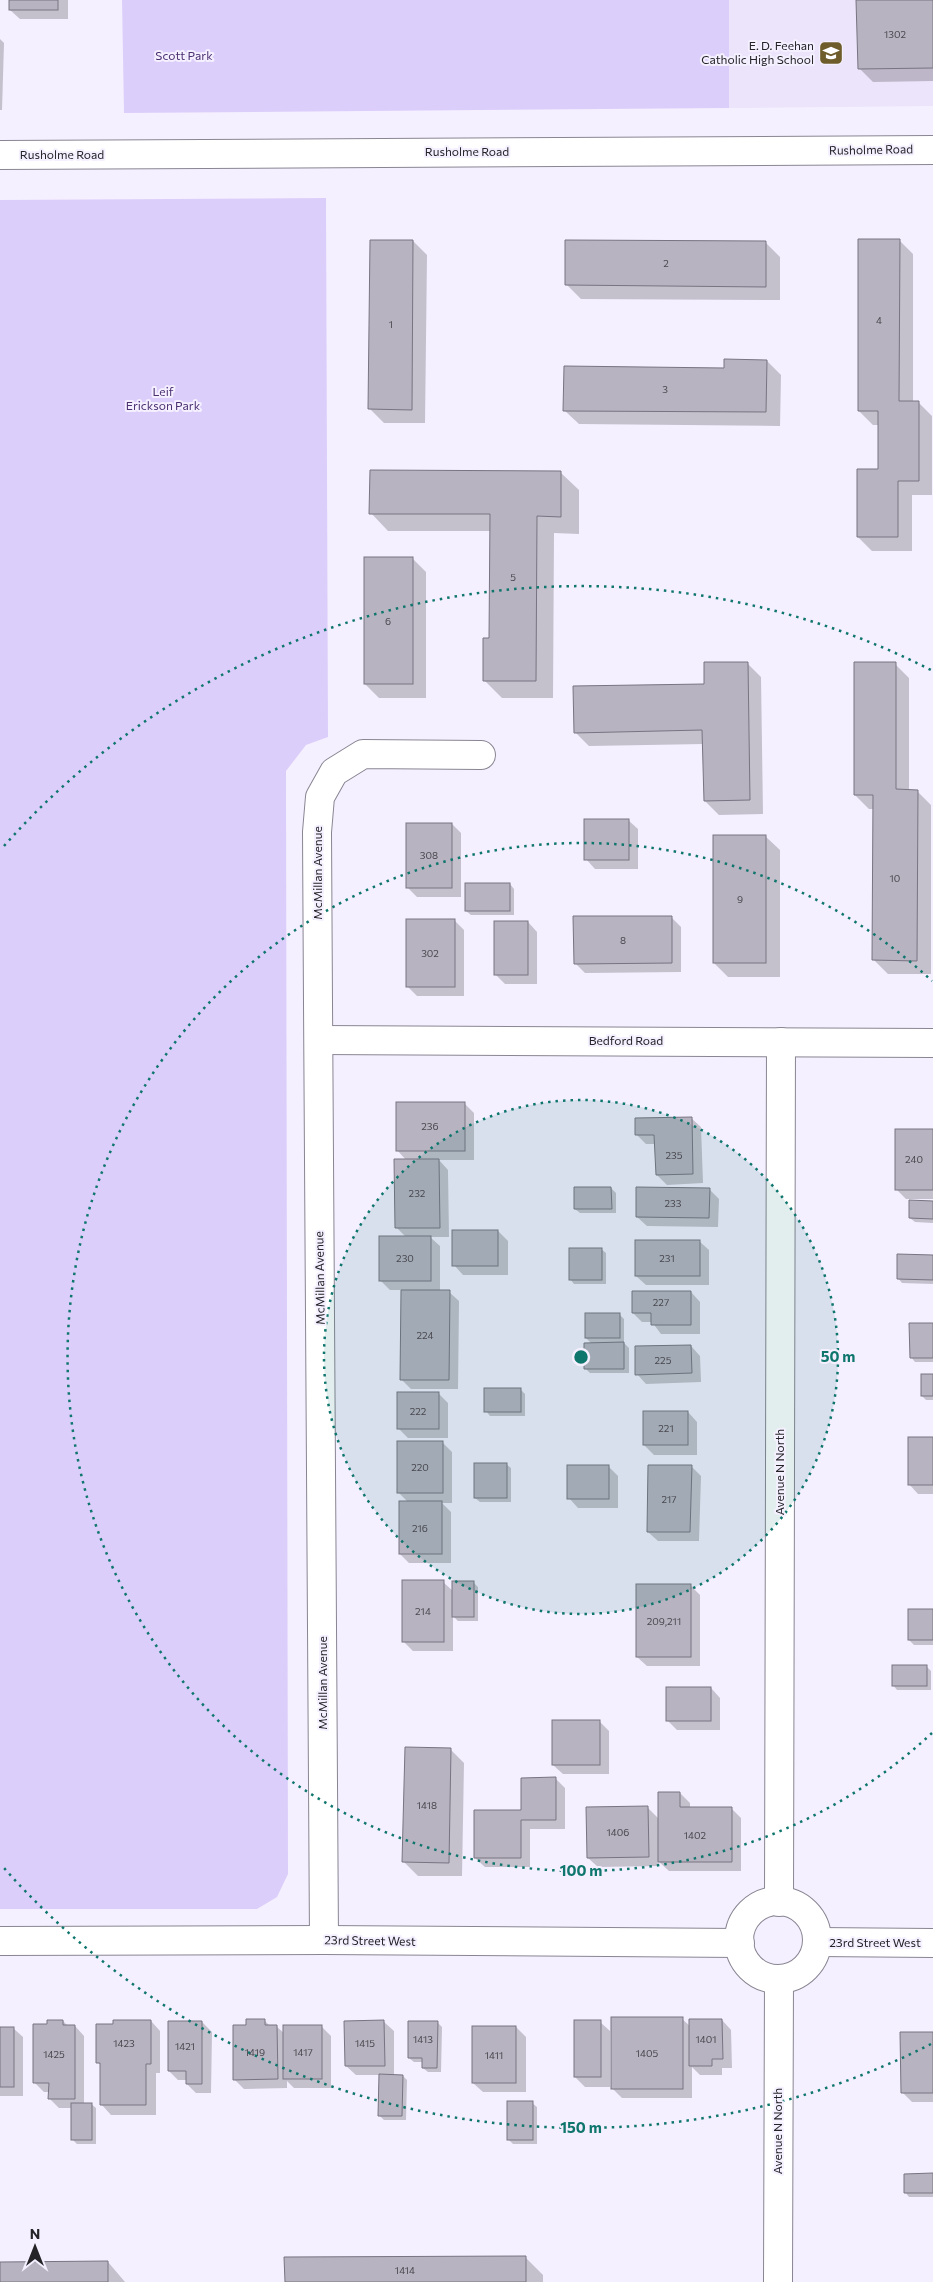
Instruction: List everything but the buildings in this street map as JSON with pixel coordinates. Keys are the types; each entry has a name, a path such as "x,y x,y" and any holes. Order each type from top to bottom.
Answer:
{"street":[{"name":"Rusholme Road","path":"0,155 933,150"},
{"name":"McMillan Avenue","path":"324,1940 317,832 320,797 334,772 363,754 481,754"},
{"name":"Bedford Road","path":"319,1040 933,1043"},
{"name":"Avenue N North","path":"779,1902 781,1675 779,1248 782,1042"},
{"name":"23rd Street West","path":"779,1902 793,1904 806,1913 815,1926 817,1942 813,1957 808,1966 792,1976 779,1979"},
{"path":"779,1902 762,1905 750,1914 741,1929 740,1943 744,1959 750,1967 759,1974 779,1979"},
{"name":"23rd Street West","path":"0,1941 324,1940 740,1943"},
{"name":"23rd Street West","path":"817,1942 933,1942"},
{"name":"Avenue N North","path":"778,2282 779,1979"}],"shaded area":[{"name":"E. D. Feehan Catholic High School","path":"729,0 933,0 933,106 729,108"}],"green space":[{"name":"Scott Park","path":"122,0 729,0 729,108 124,113"},
{"name":"Leif Erickson Park","path":"326,198 328,737 306,745 286,771 288,1874 277,1897 257,1909 0,1909 0,200"}],"place":[{"name":"E. D. Feehan Catholic High School","path":"831,53"}]}
